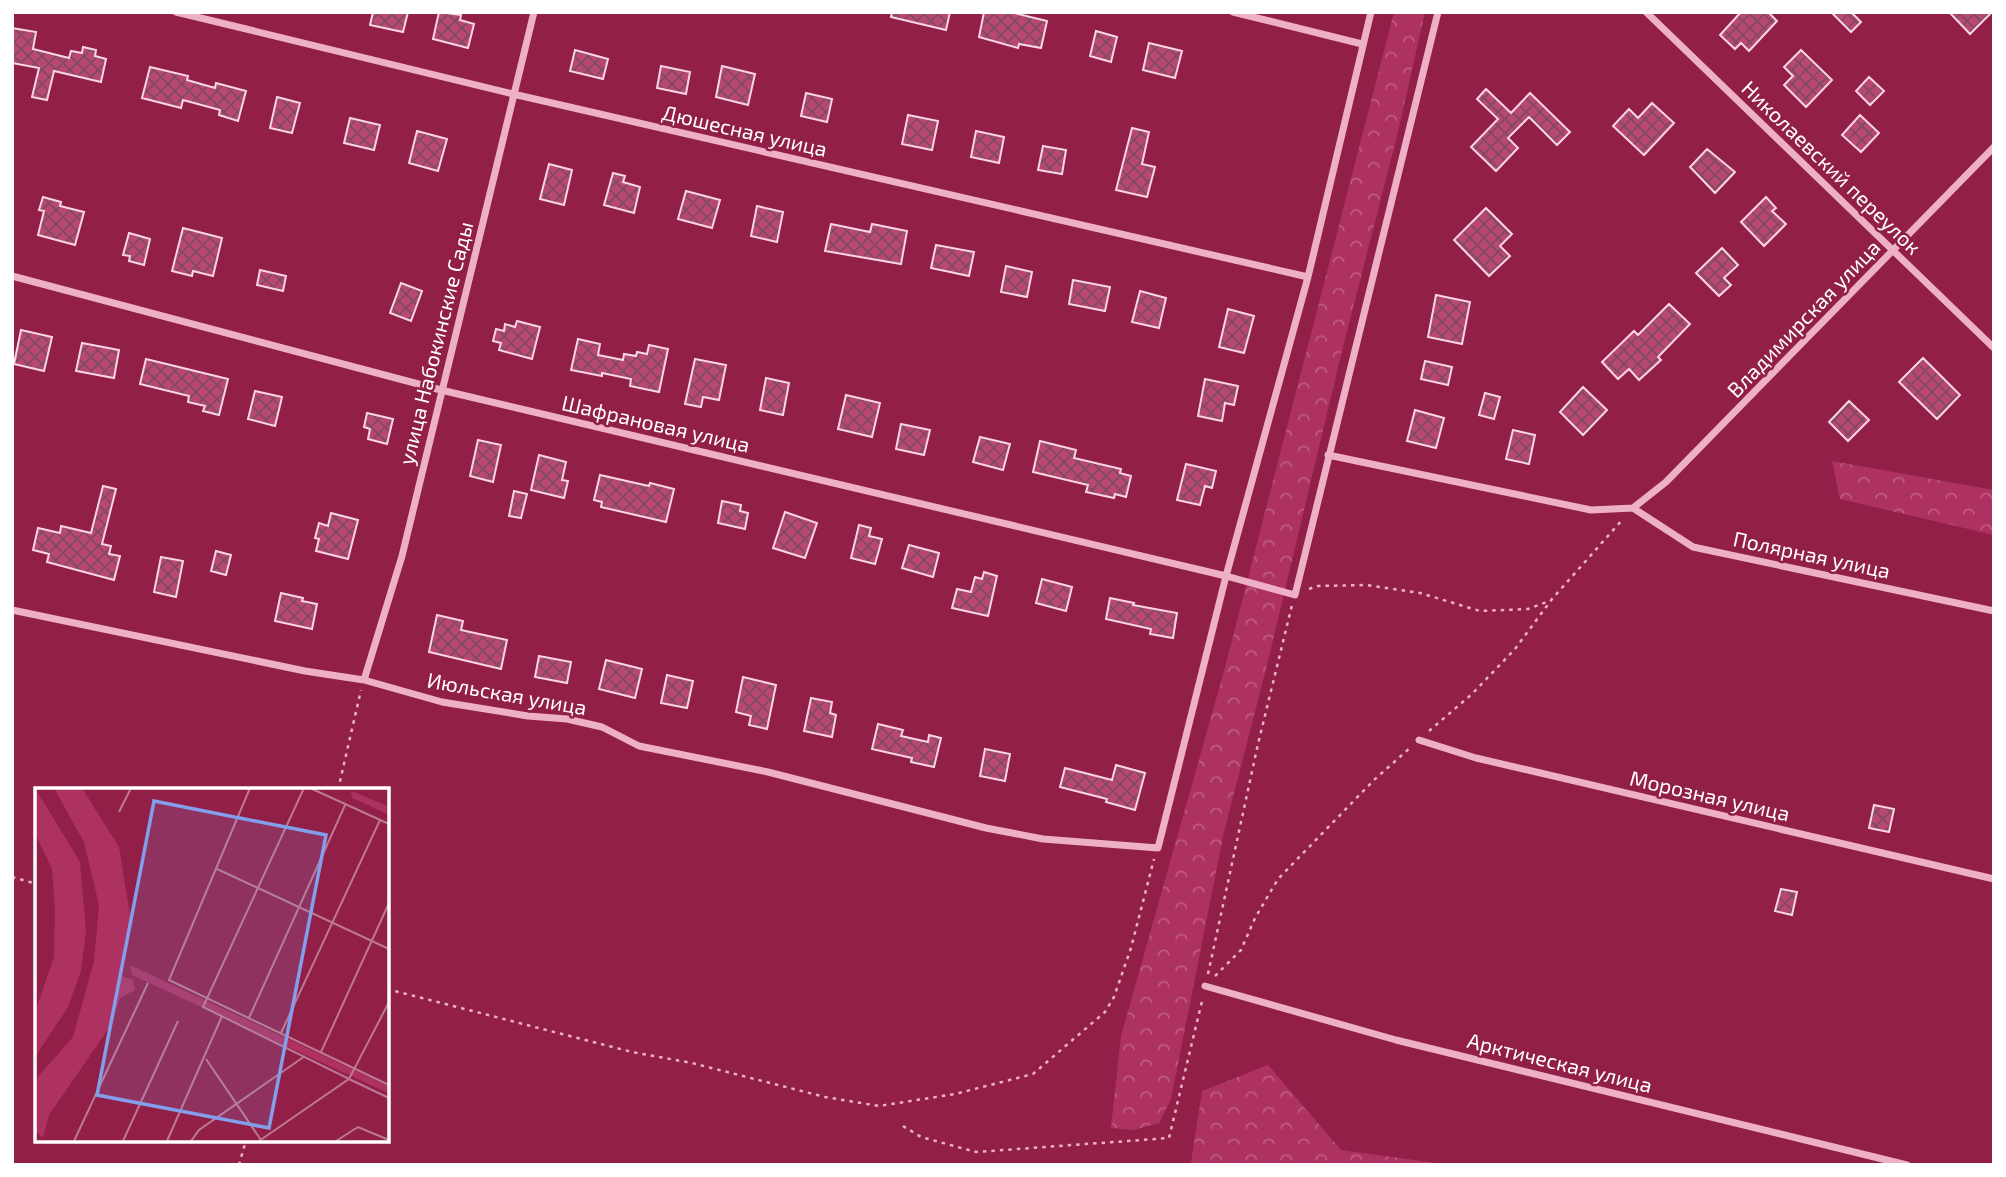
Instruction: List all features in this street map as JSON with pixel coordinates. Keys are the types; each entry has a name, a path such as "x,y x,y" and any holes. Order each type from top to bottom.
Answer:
{"street":[{"name":"Дюшесная улица","path":"176,12 513,94 1308,277"},
{"name":"улица Набокинские Сады","path":"364,680 402,556 534,12"},
{"path":"1233,12 1362,44"},
{"path":"1158,848 1226,576 1308,277 1371,12"},
{"path":"1295,595 1438,12"},
{"name":"Николаевский переулок","path":"1646,12 1994,348"},
{"name":"Владимирская улица","path":"1633,508 1666,482 1994,147"},
{"name":"Шафрановая улица","path":"12,276 441,390 1226,576 1295,595"},
{"path":"1328,455 1591,510 1633,508"},
{"name":"Полярная улица","path":"1633,508 1693,547 1994,611"},
{"name":"Июльская улица","path":"12,610 292,668 364,680 442,702 528,716 567,719 601,727 639,746 768,772 986,828 1043,839 1158,848"},
{"name":"Морозная улица","path":"1419,740 1476,758 1994,878"},
{"name":"Арктическая улица","path":"1205,986 1396,1040 1908,1165"}],"path":[{"path":"903,1126 921,1137 976,1152 1169,1138 1258,744 1295,595 1317,586 1366,585 1420,593 1480,611 1528,609 1552,599"},
{"path":"338,788 364,680"},
{"path":"388,989 632,1052 692,1063 825,1097 879,1106 954,1094 1033,1074 1105,1012 1114,996 1131,948 1158,848"},
{"path":"12,877 35,883"},
{"path":"239,1165 245,1142"}],"green space":[{"path":"1394,12 1425,12 1398,132 1224,832 1171,1099 1159,1123 1134,1130 1111,1128 1121,1036 1224,671"},
{"path":"1832,461 1994,490 1994,535 1840,499"},
{"path":"1268,1065 1341,1150 1451,1165 1176,1165 1191,1163 1202,1091"}],"building":[{"path":"373,12 408,12 403,32 370,25"},
{"path":"439,12 461,15 460,20 474,24 468,48 433,39"},
{"path":"892,12 950,12 946,30 891,17"},
{"path":"984,12 1010,12 1047,21 1041,48 1019,44 1018,48 979,37"},
{"path":"1741,12 1768,12 1777,21 1749,51 1741,43 1735,49 1720,35"},
{"path":"1831,12 1851,12 1861,22 1851,32"},
{"path":"1949,12 1992,12 1970,34"},
{"path":"12,28 36,32 33,49 69,58 71,51 82,53 83,47 96,50 95,56 106,59 101,82 54,71 47,100 32,97 39,68 12,63"},
{"path":"1096,31 1117,37 1111,62 1090,56"},
{"path":"1149,43 1182,51 1175,78 1143,70"},
{"path":"575,50 608,59 603,79 570,71"},
{"path":"1801,50 1832,80 1806,107 1784,85 1793,76 1784,67"},
{"path":"661,66 690,72 686,94 657,88"},
{"path":"722,66 755,74 748,105 716,97"},
{"path":"150,67 188,76 187,80 215,88 216,83 246,91 238,121 219,115 220,110 183,100 181,108 142,98"},
{"path":"1869,77 1884,91 1870,105 1856,91"},
{"path":"1486,89 1511,113 1530,93 1570,132 1557,145 1529,117 1508,138 1518,148 1496,171 1471,147 1498,119 1477,99"},
{"path":"806,93 832,99 827,122 801,116"},
{"path":"277,97 300,103 292,133 270,128"},
{"path":"1652,103 1674,123 1644,155 1613,126 1629,109 1638,118"},
{"path":"908,115 938,121 932,150 902,144"},
{"path":"1860,115 1879,133 1861,152 1842,135"},
{"path":"350,118 380,125 374,150 344,143"},
{"path":"1132,128 1149,132 1142,164 1155,167 1147,197 1116,190"},
{"path":"417,131 447,139 438,171 409,163"},
{"path":"976,131 1004,137 999,163 971,157"},
{"path":"1043,146 1066,150 1062,174 1038,170"},
{"path":"1707,149 1735,172 1715,193 1690,167"},
{"path":"549,164 572,170 564,205 540,199"},
{"path":"613,173 625,176 623,182 640,187 634,213 604,205"},
{"path":"686,191 720,200 712,228 678,219"},
{"path":"43,197 61,202 60,206 84,212 75,245 38,235 44,211 39,210"},
{"path":"1766,197 1776,208 1772,211 1786,224 1764,246 1741,222"},
{"path":"757,206 783,212 777,242 751,236"},
{"path":"1486,208 1512,234 1500,246 1510,256 1489,276 1454,240"},
{"path":"831,224 870,232 872,224 907,231 901,264 825,251"},
{"path":"183,228 222,238 213,276 193,271 192,276 172,271"},
{"path":"129,233 150,239 144,265 129,261 130,256 123,255"},
{"path":"936,245 974,252 969,276 931,268"},
{"path":"1722,248 1738,265 1724,278 1731,285 1719,296 1696,273"},
{"path":"1006,266 1032,272 1027,297 1001,292"},
{"path":"260,270 286,276 283,291 257,285"},
{"path":"1073,280 1110,287 1105,311 1069,304"},
{"path":"401,283 422,291 411,321 390,313"},
{"path":"1140,291 1166,298 1159,328 1132,322"},
{"path":"1436,295 1470,302 1462,344 1428,337"},
{"path":"1669,304 1690,324 1658,357 1661,360 1639,380 1629,369 1618,379 1602,362 1634,331 1638,335"},
{"path":"1228,309 1254,316 1244,353 1219,347"},
{"path":"517,321 540,327 532,359 499,350 501,343 493,341 496,329 504,331 505,324 515,327"},
{"path":"21,330 52,337 44,371 14,364"},
{"path":"578,339 600,344 598,355 623,360 624,354 647,354 649,345 668,349 659,392 630,386 631,379 571,370"},
{"path":"82,343 119,350 114,378 76,371"},
{"path":"1923,358 1960,395 1937,419 1899,382"},
{"path":"146,359 228,379 219,415 203,411 205,406 188,402 189,396 140,384"},
{"path":"695,359 726,365 719,400 703,397 701,407 685,404"},
{"path":"1425,361 1452,367 1448,385 1421,379"},
{"path":"766,378 789,383 783,415 760,410"},
{"path":"1205,379 1238,386 1234,405 1225,403 1222,421 1198,416"},
{"path":"1583,387 1607,410 1583,435 1560,412"},
{"path":"255,391 282,397 275,426 248,419"},
{"path":"1485,393 1500,397 1494,419 1479,415"},
{"path":"846,395 880,403 872,437 838,429"},
{"path":"1849,401 1869,420 1848,441 1829,422"},
{"path":"1415,410 1444,418 1436,448 1407,441"},
{"path":"367,413 393,419 387,444 368,439 370,429 364,427"},
{"path":"901,424 930,430 924,455 896,449"},
{"path":"1513,430 1535,435 1529,464 1506,459"},
{"path":"980,437 1010,444 1003,470 973,462"},
{"path":"478,440 501,445 493,482 470,476"},
{"path":"1040,441 1076,450 1074,458 1121,469 1120,473 1131,476 1126,497 1115,494 1114,498 1086,492 1088,485 1033,472"},
{"path":"539,455 566,462 562,480 568,481 564,498 531,490"},
{"path":"1186,464 1216,471 1212,488 1205,486 1200,505 1177,500"},
{"path":"600,475 674,489 666,522 601,507 602,502 594,500"},
{"path":"103,486 116,489 102,544 111,546 109,554 120,556 114,580 47,562 49,554 33,550 38,528 60,533 61,526 91,533"},
{"path":"514,491 527,494 521,518 509,516"},
{"path":"722,501 741,505 740,511 748,513 745,529 718,523"},
{"path":"785,512 817,523 805,558 773,548"},
{"path":"331,513 358,520 348,559 316,551 319,539 315,538 319,523 328,526"},
{"path":"859,525 871,528 869,536 882,539 875,564 851,558"},
{"path":"909,545 939,553 933,577 902,568"},
{"path":"216,551 231,555 226,575 211,571"},
{"path":"161,557 183,561 176,597 154,592"},
{"path":"984,572 997,576 988,616 952,608 957,589 971,592 975,577 982,579"},
{"path":"1042,579 1072,587 1066,611 1036,603"},
{"path":"281,593 317,604 312,629 275,621"},
{"path":"1110,598 1177,613 1173,638 1150,634 1151,629 1106,619"},
{"path":"437,615 463,621 461,630 507,640 501,669 429,652"},
{"path":"539,656 571,662 567,683 535,677"},
{"path":"606,660 642,669 635,698 599,689"},
{"path":"667,675 693,681 687,708 661,703"},
{"path":"743,677 776,685 767,729 749,725 751,716 736,712"},
{"path":"811,698 832,702 830,713 836,715 832,737 804,731"},
{"path":"878,724 903,730 901,736 928,742 929,735 941,738 934,767 911,762 912,758 872,749"},
{"path":"985,749 1010,754 1005,781 980,776"},
{"path":"1116,765 1145,773 1135,810 1106,802 1107,799 1060,787 1065,768 1112,780"},
{"path":"1874,805 1894,809 1889,832 1869,828"},
{"path":"1781,889 1797,892 1792,915 1775,911"}]}
